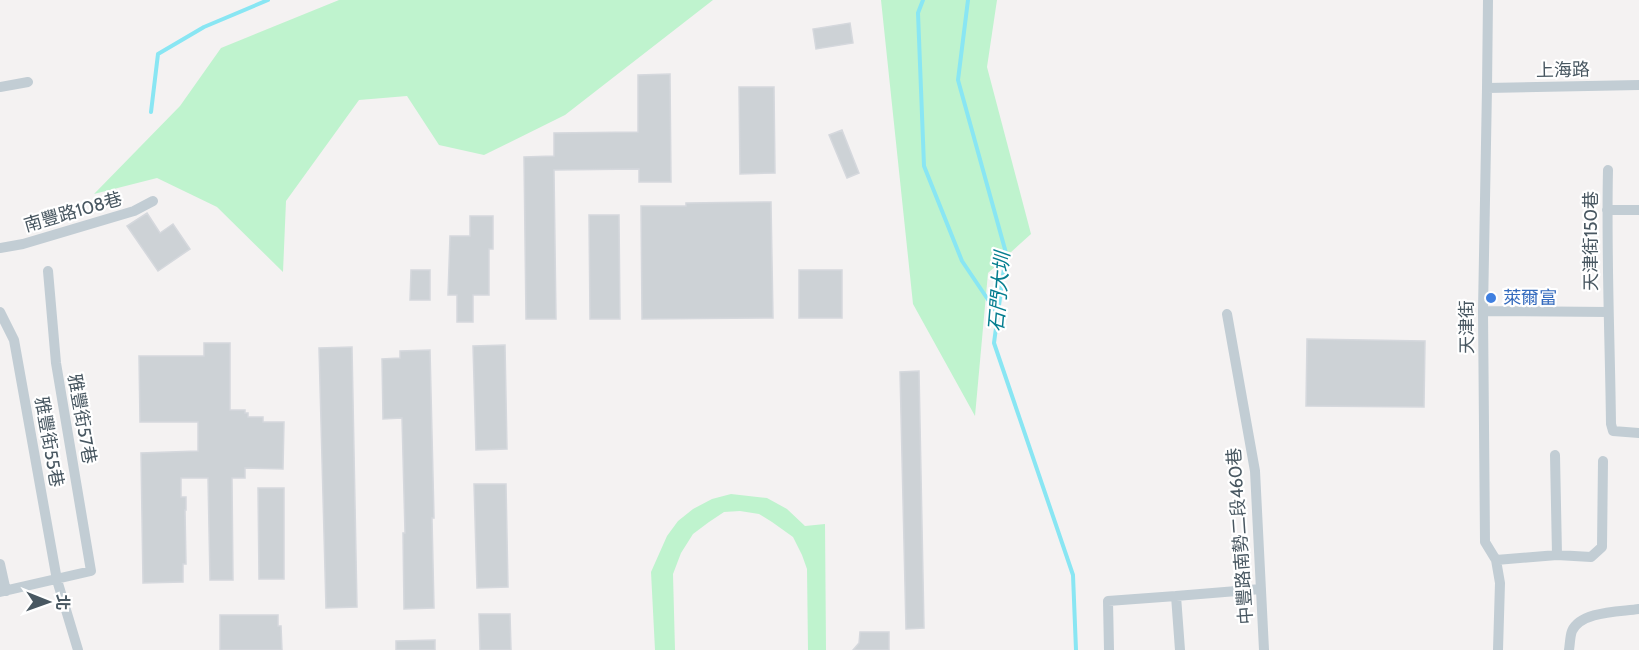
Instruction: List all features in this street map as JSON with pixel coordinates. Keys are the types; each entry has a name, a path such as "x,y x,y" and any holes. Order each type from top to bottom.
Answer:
{"street":[{"name":"天津街","path":"1488,0 1483,311 1485,542 1496,560 1500,583 1498,650"},
{"path":"0,87 28,82"},
{"name":"上海路","path":"1487,88 1639,85"},
{"name":"天津街150巷","path":"1608,170 1611,424 1613,431 1639,433"},
{"name":"南豐路108巷","path":"0,248 22,244 134,211 153,201"},
{"path":"1607,210 1639,210"},
{"name":"雅豐街57巷","path":"48,271 56,363 91,571 57,580"},
{"name":"天津街150巷","path":"1483,311 1608,312"},
{"name":"雅豐街55巷","path":"0,312 14,340 57,580 78,650"},
{"name":"中豐路南勢二段460巷","path":"1227,314 1255,471 1264,650"},
{"path":"1555,455 1557,555"},
{"path":"1496,560 1557,555 1591,557 1602,547 1603,461"},
{"path":"0,564 3,591 57,580"},
{"path":"1109,650 1108,601 1261,589"},
{"path":"1176,596 1180,650"},
{"path":"1569,650 1571,633 1577,623 1587,616 1639,609"}],"green space":[{"path":"339,0 713,0 565,115 484,155 439,145 407,96 359,100 286,201 283,272 217,207 157,178 94,194 180,106 221,48"},
{"path":"881,0 997,0 987,67 1031,234 988,273 975,416 913,304"},
{"path":"731,494 767,498 787,509 805,526 825,524 826,650 808,650 807,569 793,537 759,514 740,511 724,512 709,522 693,534 681,553 673,574 675,650 655,650 651,572 667,536 678,521 693,509 712,499"}],"building":[{"path":"850,23 853,43 816,49 813,29"},
{"path":"670,74 671,182 639,182 639,169 554,170 556,319 526,319 524,157 554,156 554,133 638,132 638,75"},
{"path":"739,87 774,87 775,173 740,174"},
{"path":"842,130 859,173 847,178 829,135"},
{"path":"771,202 773,318 642,319 641,206"},
{"path":"147,213 160,233 173,224 190,249 158,271 127,226"},
{"path":"589,215 619,215 620,319 590,319"},
{"path":"470,216 493,216 493,249 489,249 489,295 473,295 473,322 457,322 457,295 448,295 450,236 470,236"},
{"path":"411,270 430,270 430,300 410,300"},
{"path":"799,270 842,270 842,318 799,318"},
{"path":"1307,339 1425,341 1424,407 1306,406"},
{"path":"204,343 230,343 230,410 245,410 248,417 263,417 263,422 284,422 283,469 245,468 245,478 232,478 233,580 210,580 208,478 181,478 181,497 186,497 186,564 183,564 183,582 143,583 141,453 198,451 198,422 140,422 139,356 204,356"},
{"path":"505,345 507,449 476,450 473,346"},
{"path":"352,347 357,607 326,608 319,348"},
{"path":"430,350 434,608 404,609 402,418 383,419 382,359 400,358 400,351"},
{"path":"919,371 924,628 906,629 900,372"},
{"path":"474,484 506,484 508,587 477,588"},
{"path":"258,488 284,488 284,579 259,579"},
{"path":"479,614 510,614 511,650 480,650"},
{"path":"220,615 278,615 282,650 220,650"},
{"path":"860,632 889,632 889,650 853,650 859,643"},
{"path":"435,640 435,650 396,650 396,641"}],"waterway":[{"path":"151,112 158,54 204,27 268,0"},
{"path":"923,0 918,13 924,166 962,261 997,313"},
{"name":"石門大圳","path":"968,0 958,80 1006,253 994,343 1073,575 1076,650"}],"place":[{"name":"萊爾富","path":"1491,298"}]}
